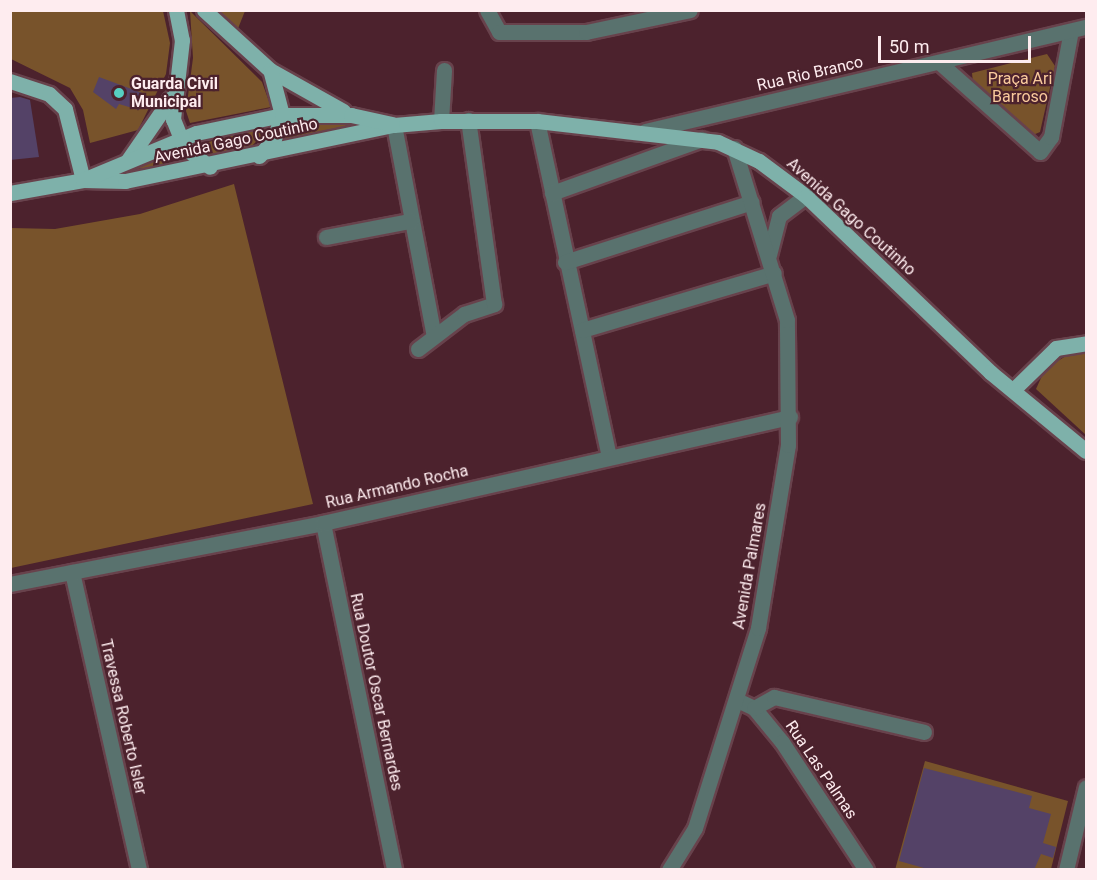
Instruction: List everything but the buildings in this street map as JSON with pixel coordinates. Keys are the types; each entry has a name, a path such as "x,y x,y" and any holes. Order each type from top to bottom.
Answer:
{"main road":[{"path":"176,10 182,40 172,95 180,139 191,156 210,167"},
{"path":"204,10 270,70 300,92 351,114"},
{"path":"258,157 274,140 282,116 270,70"},
{"path":"10,81 49,94 65,109 83,180 10,193"},
{"path":"126,163 172,95"},
{"name":"Avenida Gago Coutinho","path":"83,180 180,139 235,124 282,116 351,114 394,125"},
{"name":"Avenida Gago Coutinho","path":"83,180 126,181 258,157 394,125 441,121 537,121 702,139 734,148 806,196 1013,390 1086,451"},
{"path":"1013,390 1056,348 1086,343"}],"street":[{"path":"487,10 499,32 586,32 690,10"},
{"name":"Rua Rio Branco","path":"645,131 1071,35 1086,27"},
{"path":"940,64 1040,152 1051,137 1071,35"},
{"path":"441,121 444,70"},
{"path":"418,349 464,314 494,304 468,120"},
{"path":"537,121 565,262 609,456"},
{"path":"394,125 410,221 434,336"},
{"path":"552,193 702,139"},
{"name":"Avenida Palmares","path":"669,870 695,828 737,700 772,558 790,417 787,320 769,255 734,148"},
{"name":"Avenida Palmares","path":"769,255 779,216 806,196"},
{"path":"565,262 752,202"},
{"path":"326,237 410,221"},
{"path":"582,330 774,273"},
{"name":"Rua Armando Rocha","path":"10,584 323,523 609,456 790,417"},
{"name":"Rua Doutor Oscar Bernardes","path":"323,523 394,870"},
{"name":"Travessa Roberto Isler","path":"72,572 139,870"},
{"path":"737,700 754,708 774,697 924,732"},
{"name":"Rua Las Palmas","path":"754,708 866,870"},
{"path":"1066,870 1086,787"}],"green space":[{"path":"10,11 163,11 170,43 166,74 138,130 90,143 83,110 70,88 11,59"},
{"path":"190,11 262,82 271,107 190,123 186,111 193,58"},
{"path":"216,11 245,11 237,31"},
{"name":"Praça Ari Barroso","path":"1047,54 1055,66 1040,132 1033,135 973,83 972,73"},
{"path":"288,123 345,125 363,130 284,145"},
{"path":"271,126 250,148 208,156 193,146"},
{"path":"162,155 173,165 127,170"},
{"path":"234,184 313,504 11,568 11,228 55,229 140,214"},
{"path":"1069,354 1086,354 1086,435 1036,389 1045,369"},
{"path":"925,761 1068,801 1051,869 895,870"}],"place":[{"name":"Guarda Civil Municipal","path":"119,93"}]}
